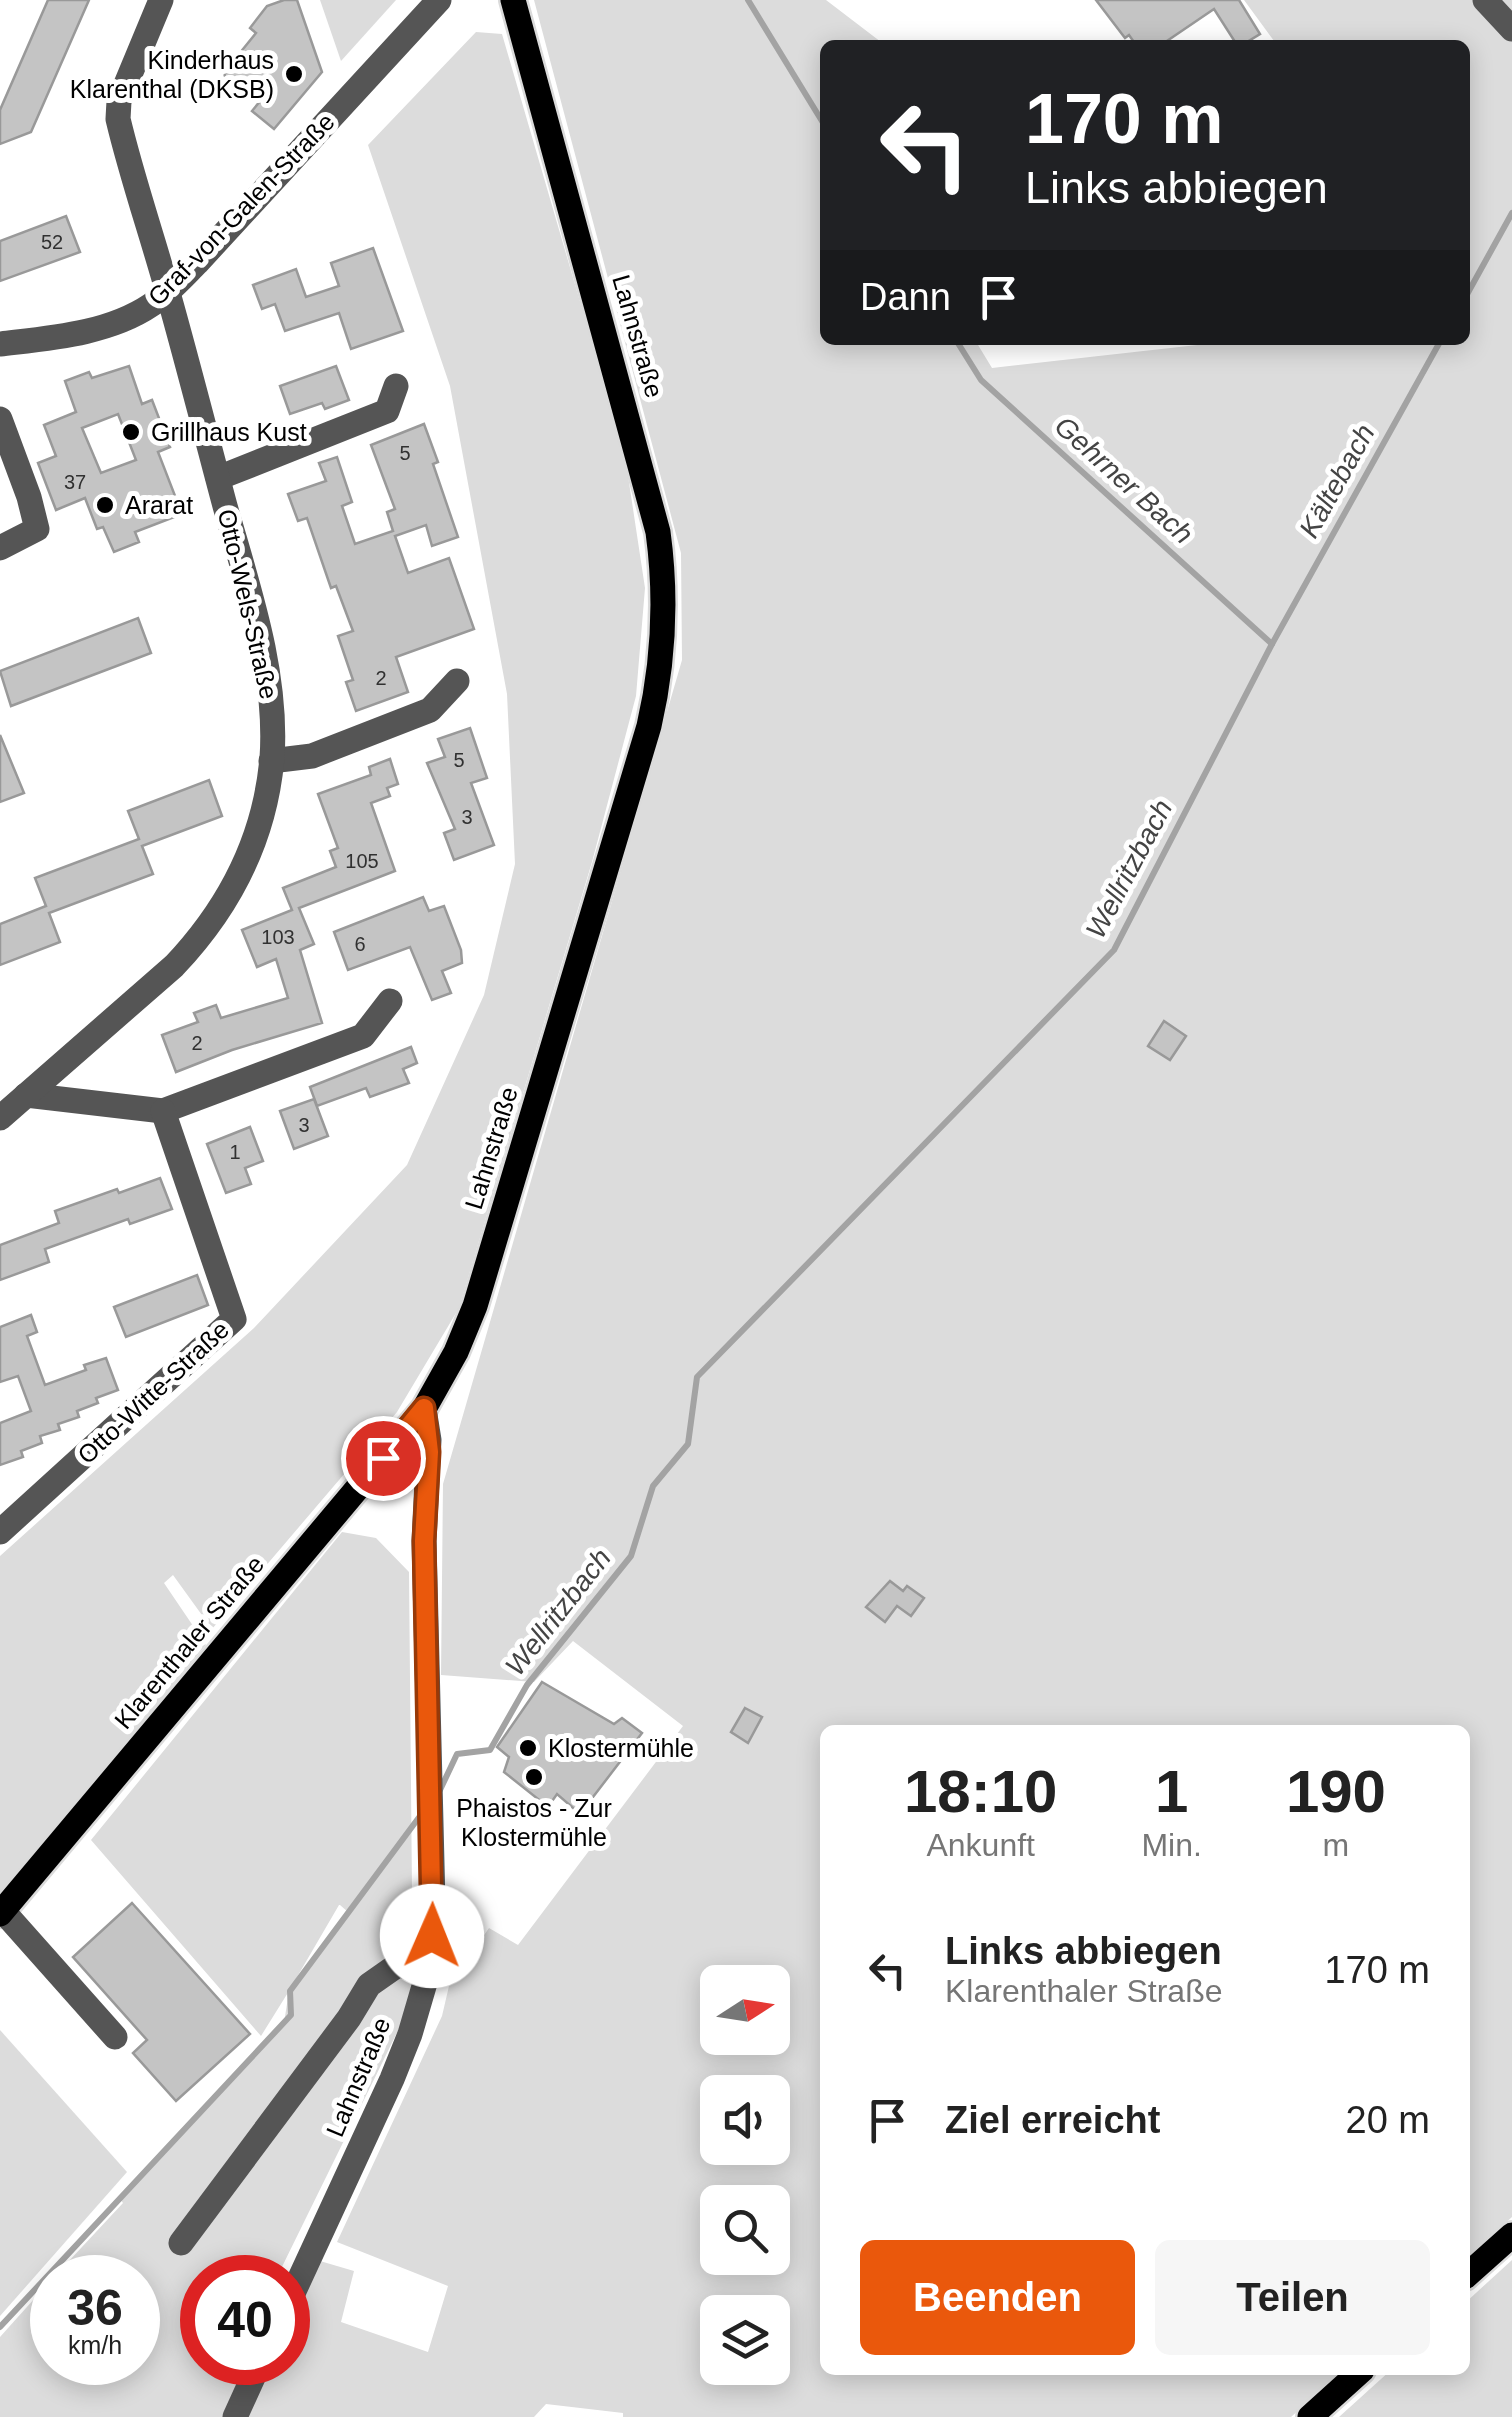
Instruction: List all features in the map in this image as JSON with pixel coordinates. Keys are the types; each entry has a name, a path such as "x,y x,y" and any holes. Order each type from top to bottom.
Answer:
{"main road":[{"name":"Lahnstraße","path":"424,1408 456,1352 475,1306 649,726 664,637 662,557 650,496 514,0"},
{"name":"Klarenthaler Straße","path":"1,1912 424,1408"},
{"path":"1470,2273 1506,2247"},
{"path":"1310,2417 1356,2375"}],"street":[{"name":"Otto-Wels-Straße","path":"0,1118 174,966 214,920 253,844 272,762 269,682 218,478 117,109 161,0"},
{"name":"Graf-von-Galen-Straße","path":"0,344 94,329 139,313 168,292 440,0"},
{"path":"218,478 388,411 396,386"},
{"path":"0,419 37,528 0,548"},
{"path":"272,762 312,756 430,710 457,681"},
{"path":"26,1095 163,1110 362,1036 390,1000"},
{"name":"Otto-Witte-Straße","path":"0,1532 234,1319 163,1110"},
{"name":"Lahnstraße","path":"310,2256 392,2079 427,1976 432,1904 424,1541 429,1452 424,1408"},
{"path":"1,1912 115,2037"},
{"path":"181,2243 349,2018 369,1985 399,1964 427,1976"},
{"path":"235,2417 250,2385"}],"shaded area":[{"path":"320,0 396,0 341,61"},
{"path":"534,0 826,0 878,40 820,40 820,345 978,345 992,368 1197,345 1470,345 1470,40 1273,40 1244,0 1512,0 1512,2217 1470,2255 1470,1725 820,1725 820,2375 1337,2375 1291,2417 623,2417 623,2413 546,2404 534,2417 243,2417 259,2385 310,2385 310,2281 320,2261 354,2271 341,2322 428,2352 448,2286 337,2242 442,2016 449,1986 489,1928 518,1945 683,1726 573,1641 534,1682 441,1675 443,1484 682,660 681,553"},
{"path":"476,32 502,34 625,456 645,588 636,696 592,862 459,1308 397,1412 212,1629 173,1575 164,1583 206,1645 0,1897 0,1556 254,1328 407,1165 484,995 515,864 507,694 450,386 368,145"},
{"path":"342,1532 376,1538 409,1572 413,2000 288,2255 180,2255 180,2385 243,2385 229,2417 0,2417 0,2337 30,2304 30,2385 160,2385 160,2255 75,2255 123,2203 120,2199 284,2023 289,1991 261,2036 91,1840","holes":["339,1905 348,1912 290,1989"]},
{"path":"0,2030 127,2172 54,2255 30,2255 30,2282 0,2316"},
{"path":"1512,2260 1512,2417 1339,2417 1385,2375 1470,2375 1470,2298"}],"building":[{"path":"48,0 89,0 31,132 0,144 0,110"},
{"path":"297,0 322,72 274,129 252,111 271,88 224,81 227,58 235,59 256,33 250,28 267,6"},
{"path":"1096,0 1239,0 1260,34 1250,40 1234,40 1214,9 1168,40 1132,40 1129,35 1125,38"},
{"path":"66,216 80,252 0,281 0,241"},
{"path":"373,248 403,331 351,349 339,313 285,331 275,304 262,309 253,285 296,269 306,297 339,286 331,263"},
{"path":"129,366 142,404 152,400 170,447 158,452 182,514 135,532 139,542 114,552 103,527 97,529 85,498 56,510 38,463 56,456 44,425 76,412 65,381 89,372 92,378","holes":["118,414 136,460 101,473 82,428"]},
{"path":"336,366 349,400 325,409 322,403 290,414 280,386"},
{"path":"424,424 458,537 432,546 426,525 395,536 408,573 449,558 474,629 396,657 408,692 356,711 346,682 353,680 338,636 353,631 336,586 331,588 307,518 298,521 288,494 326,481 319,463 337,457 352,502 342,506 355,544 393,531 387,512 395,509 371,445"},
{"path":"138,618 151,653 11,706 0,671"},
{"path":"470,728 487,778 471,783 494,845 454,860 444,833 455,829 427,763 445,757 438,739"},
{"path":"0,735 24,793 0,802"},
{"path":"390,759 398,784 387,788 390,796 371,803 395,871 299,908 314,944 300,950 322,1023 232,1050 176,1072 162,1035 198,1022 194,1013 216,1005 221,1018 288,998 276,959 257,967 242,930 292,910 283,888 336,867 330,851 338,848 318,794 371,775 369,767"},
{"path":"209,780 222,816 142,846 153,874 49,913 60,942 0,965 0,924 46,906 35,878 139,839 128,811"},
{"path":"423,897 429,911 444,906 461,950 462,963 442,971 451,993 432,1000 410,947 348,970 334,932"},
{"path":"1164,1021 1186,1036 1170,1060 1148,1046"},
{"path":"411,1047 417,1063 403,1069 409,1083 370,1097 366,1088 317,1106 310,1087"},
{"path":"314,1099 328,1136 294,1149 280,1111"},
{"path":"250,1127 263,1161 245,1168 251,1184 226,1193 207,1144"},
{"path":"160,1178 172,1209 130,1224 128,1219 45,1249 49,1262 0,1280 0,1245 59,1223 55,1211"},
{"path":"197,1275 208,1305 126,1337 114,1307"},
{"path":"31,1315 37,1332 27,1336 45,1385 106,1358 118,1390 77,1411 79,1417 58,1424 60,1430 40,1436 42,1443 21,1451 23,1457 0,1465 0,1423 31,1411 18,1376 0,1382 0,1327"},
{"path":"890,1581 903,1591 907,1586 924,1598 911,1616 897,1606 885,1622 866,1607"},
{"name":"Klostermühle","path":"542,1682 614,1724 622,1718 642,1733 580,1814 557,1794 548,1807 504,1772 509,1757 497,1747"},
{"path":"745,1708 762,1717 748,1743 731,1732"},
{"path":"132,1903 250,2034 176,2101 133,2053 147,2040 73,1957"}],"waterway":[{"name":"Gehrner Bach","path":"748,0 820,118"},
{"name":"Kältebach","path":"1470,289 1512,213"},
{"name":"Gehrner Bach","path":"959,345 981,380 1272,644"},
{"name":"Wellritzbach","path":"440,1790 457,1754 490,1750 527,1685 631,1556 653,1486 688,1444 697,1377 1114,950 1272,644 1438,345"},
{"name":"Wellritzbach","path":"0,2327 291,2015 290,1991 423,1812"}],"place":[{"name":"Kinderhaus Klarenthal (DKSB)","path":"294,74"},
{"name":"Grillhaus Kust","path":"131,432"},
{"name":"Ararat","path":"105,505"},
{"name":"Klostermühle","path":"528,1748"},
{"name":"Phaistos - Zur Klostermühle","path":"534,1777"}],"route":[{"path":"383,1458 424,1408 429,1452 424,1541 432,1936"}]}
